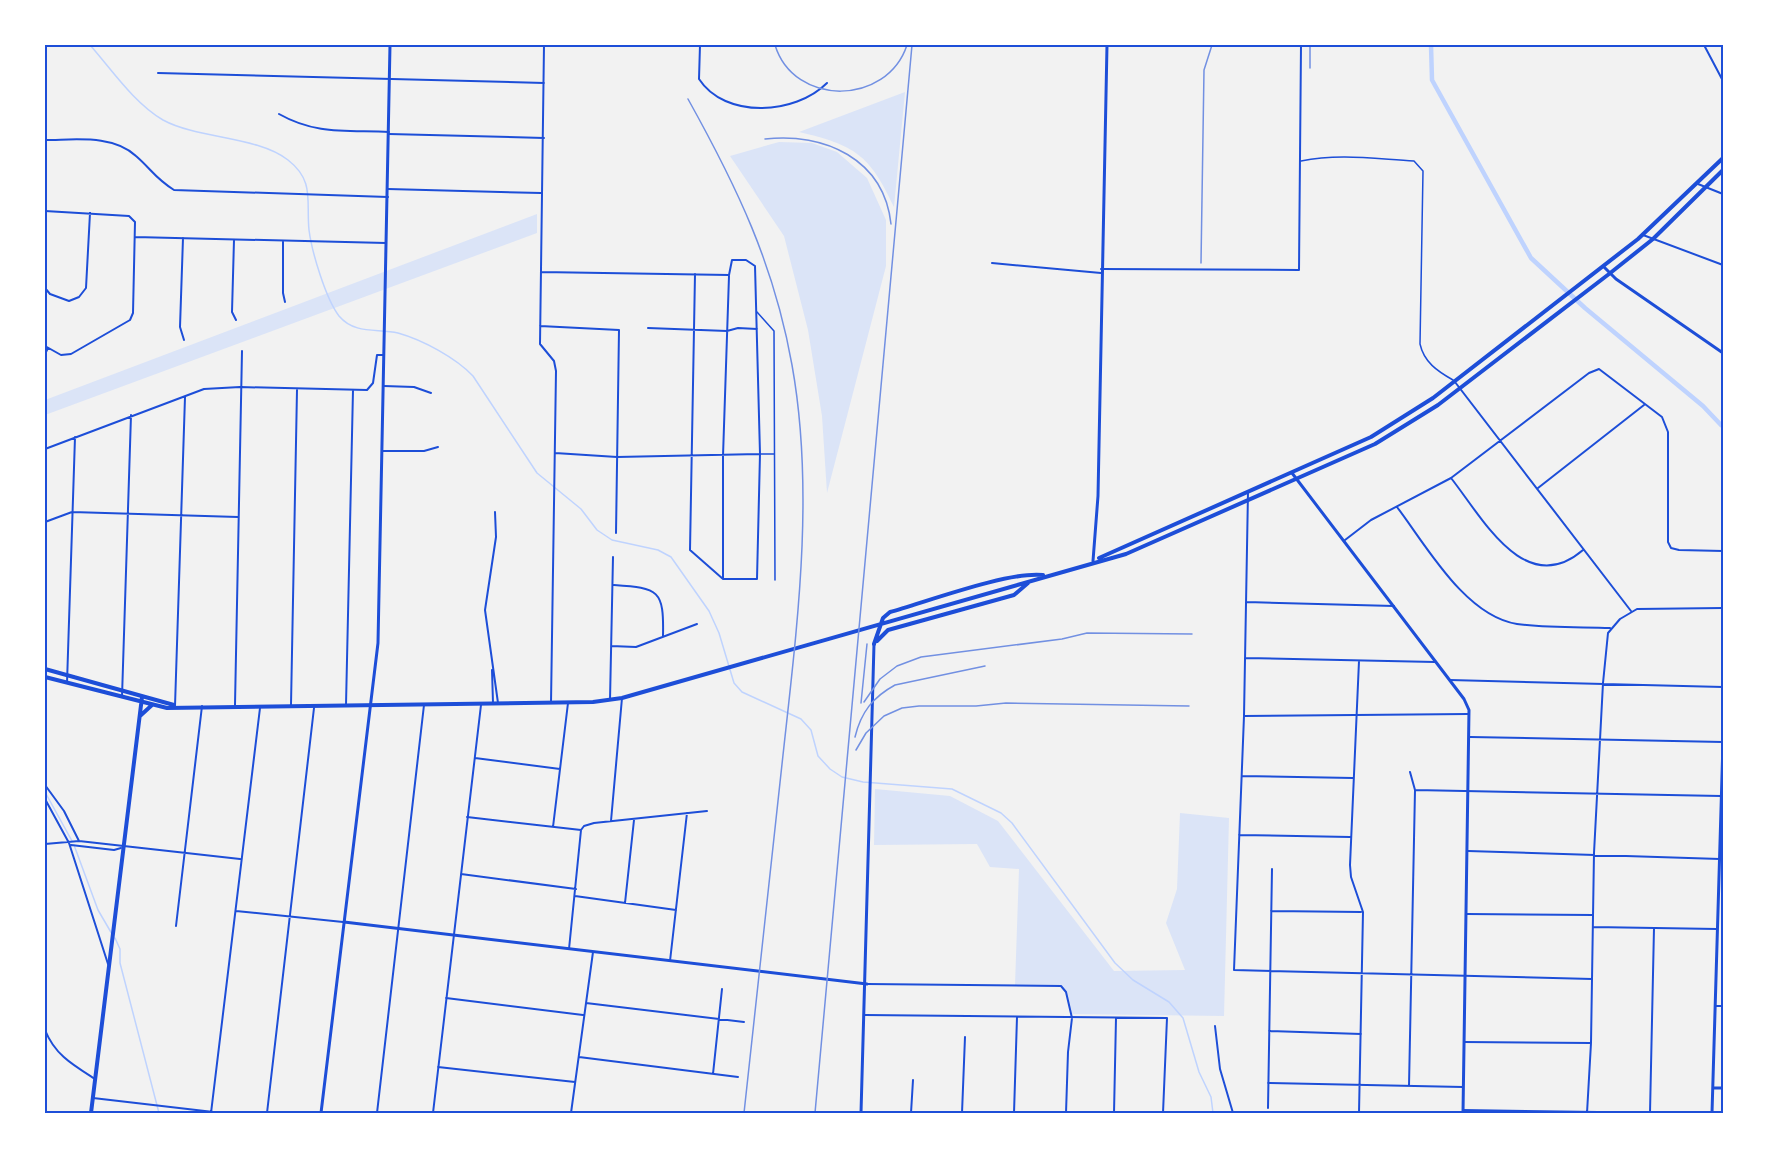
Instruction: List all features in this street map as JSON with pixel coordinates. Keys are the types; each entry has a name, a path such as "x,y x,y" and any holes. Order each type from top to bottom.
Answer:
{"main road":[{"path":"321,1113 378,643 390,45"},
{"path":"1093,561 1098,496 1107,45"},
{"path":"1093,561 1371,437 1455,382 1604,267 1643,235 1723,158"},
{"path":"45,677 167,708 235,705 496,705 610,700 926,611 1093,561 1126,554 1375,444 1460,389 1610,274 1653,239 1723,170"},
{"path":"1604,267 1610,274 1723,353"},
{"path":"1292,472 1450,680 1466,703 1469,714 1463,1112"},
{"path":"861,1113 867,984 874,644 883,618 890,612 1011,578 1032,574 1047,576"},
{"path":"874,644 888,630 1014,595 1023,590 1029,581"},
{"path":"45,669 175,706"},
{"path":"1723,686 1723,736"},
{"path":"91,1113 142,696"},
{"path":"140,716 153,705"},
{"path":"1712,1113 1722,843 1723,742"},
{"path":"343,922 867,984"},
{"path":"1713,1088 1723,1088"}],"street":[{"path":"544,45 540,344 554,361 556,371 551,704"},
{"path":"700,45 699,79 713,96 739,106 780,106 815,94 827,83"},
{"path":"992,263 1101,271 1299,270 1301,45"},
{"path":"1704,45 1723,81"},
{"path":"158,73 390,81 544,83"},
{"path":"279,114 300,126 316,129 544,138"},
{"path":"45,140 109,142 124,147 155,177 174,190 388,197"},
{"path":"1698,184 1723,194"},
{"path":"388,189 542,193"},
{"path":"45,218 45,211 129,216 135,222 133,313 130,320 71,354 61,355 47,347 45,354"},
{"path":"45,288 63,301 79,297 86,288 90,213"},
{"path":"1643,235 1723,265"},
{"path":"135,237 386,243"},
{"path":"183,238 180,327 184,340"},
{"path":"234,240 232,312 236,320"},
{"path":"284,242 282,293 285,302"},
{"path":"695,274 690,550 723,579 757,579 760,454 755,266 747,260 732,260 729,275 723,456 723,579"},
{"path":"541,272 729,275"},
{"path":"540,326 612,328 618,329 620,334 616,533"},
{"path":"648,328 727,331 738,328 757,329"},
{"path":"235,705 242,351"},
{"path":"45,450 185,395 214,388 367,390 373,382 377,355 384,355"},
{"path":"1345,540 1371,520 1451,478 1589,373 1599,369 1608,373 1662,417 1668,432 1668,542 1671,548 1723,551"},
{"path":"1455,382 1631,611"},
{"path":"384,386 414,387 431,393"},
{"path":"291,705 297,389"},
{"path":"346,705 352,390"},
{"path":"175,706 185,395"},
{"path":"1538,488 1645,404"},
{"path":"122,697 131,415"},
{"path":"67,683 75,437"},
{"path":"1371,437 1375,444"},
{"path":"382,451 424,451 438,447"},
{"path":"555,453 617,457 760,454"},
{"path":"1451,478 1507,550 1520,559 1542,566 1562,563 1583,550"},
{"path":"1248,491 1246,658 1234,970 1412,974 1465,978 1592,979"},
{"path":"1397,507 1456,586 1470,600 1491,614 1515,624 1611,628"},
{"path":"45,522 72,512 127,516 238,517"},
{"path":"495,512 496,537 485,610 496,705"},
{"path":"1161,530 1164,538"},
{"path":"610,700 613,557"},
{"path":"613,585 645,587 660,597 663,606 663,636"},
{"path":"1247,602 1394,606"},
{"path":"1587,1112 1591,1043 1594,854 1606,645 1611,628 1631,611 1652,607 1723,608"},
{"path":"610,646 636,646 697,624"},
{"path":"1246,658 1435,662"},
{"path":"1359,661 1351,837 1351,877 1363,912 1359,1113"},
{"path":"1450,680 1723,686"},
{"path":"611,821 622,698"},
{"path":"553,827 568,703"},
{"path":"211,1112 240,859 261,705"},
{"path":"267,1113 314,705"},
{"path":"376,1113 424,705"},
{"path":"433,1113 481,705"},
{"path":"176,926 202,706"},
{"path":"1244,716 1357,716 1361,713 1469,714"},
{"path":"1470,737 1723,742"},
{"path":"474,758 560,769"},
{"path":"1409,1086 1415,790 1410,772"},
{"path":"1242,776 1354,778"},
{"path":"45,785 64,811 108,964"},
{"path":"1415,790 1722,796"},
{"path":"45,799 77,848 114,850 124,847"},
{"path":"569,949 581,830 584,826 707,811"},
{"path":"670,961 687,813"},
{"path":"467,817 581,830"},
{"path":"625,903 634,820"},
{"path":"1239,835 1351,837"},
{"path":"45,844 73,843 240,859"},
{"path":"1468,851 1720,859"},
{"path":"1268,1108 1272,869"},
{"path":"461,874 576,889"},
{"path":"575,896 676,910"},
{"path":"235,910 343,922"},
{"path":"1271,911 1363,912"},
{"path":"1467,914 1594,915"},
{"path":"1718,924 1723,924"},
{"path":"1593,927 1718,929"},
{"path":"1650,1113 1654,928"},
{"path":"572,1113 593,952"},
{"path":"867,984 1061,986 1066,992 1072,1018 1068,1052 1066,1113"},
{"path":"713,1074 722,989"},
{"path":"446,998 584,1015"},
{"path":"586,1003 744,1022"},
{"path":"1716,1006 1723,1006"},
{"path":"865,1015 1167,1018 1163,1113"},
{"path":"1014,1113 1017,1017"},
{"path":"1114,1113 1116,1018"},
{"path":"1215,1026 1220,1069 1233,1113 1246,1113"},
{"path":"45,1030 50,1044 62,1058 95,1079"},
{"path":"1269,1031 1361,1034"},
{"path":"962,1113 965,1037"},
{"path":"1464,1042 1591,1043"},
{"path":"579,1057 738,1077"},
{"path":"438,1067 576,1082"},
{"path":"911,1113 913,1080"},
{"path":"1268,1083 1464,1087"},
{"path":"93,1098 222,1113"},
{"path":"1463,1112 1671,1113"}],"lane":[{"path":"1300,161 1325,157 1354,157 1414,162 1421,166 1423,171 1420,344 1434,369 1455,382"},
{"path":"757,312 774,331 775,580"},
{"path":"760,454 774,454"}],"shaded area":[{"path":"905,92 894,207 877,175 858,155 834,142 799,132"},
{"path":"779,142 812,143 837,152 867,178 886,220 886,266 827,493 822,416 808,330 784,236 730,156"},
{"path":"537,214 537,233 45,415 45,400"},
{"path":"875,789 950,796 998,821 1114,971 1185,970 1166,923 1177,889 1180,813 1229,818 1224,1016 1071,1014 1066,992 1061,986 1015,985 1019,869 990,867 977,844 874,845"}],"waterway":[{"path":"90,45 142,105 163,120 193,131 260,146 275,152 297,168 308,192 309,230 316,263 329,299 339,316 352,326 408,336 438,350 458,363 473,376 537,473 581,509 597,530 612,540 658,550 671,557 709,611 719,633 734,683 742,692 801,719 811,730 818,756 830,769 842,777 863,782 952,789 1001,813 1012,823 1115,963 1133,980 1169,1002 1183,1018 1199,1072 1211,1097 1213,1113"},
{"path":"1431,45 1432,80 1531,258 1585,308 1703,406 1721,425"},
{"path":"45,792 72,841"},
{"path":"74,845 98,910 112,934"},
{"path":"115,938 120,949 120,963 159,1113"}],"railway":[{"path":"775,45 785,65 801,80 820,88 841,91 861,88 881,79 896,65 907,45"},
{"path":"815,1113 912,45"},
{"path":"1201,263 1204,70 1212,45"},
{"path":"1310,45 1310,68"},
{"path":"688,99 738,195 775,293 792,365 799,413 802,462 803,511 798,609 744,1113"},
{"path":"765,139 809,140 848,155 864,167 877,182 886,201 891,224"},
{"path":"864,702 880,679 897,666 921,657 1062,639 1087,633 1192,634"},
{"path":"861,703 867,644"},
{"path":"855,737 869,706 895,685 985,666"},
{"path":"856,750 866,733 884,716 902,708 1006,703 1189,706"}]}
